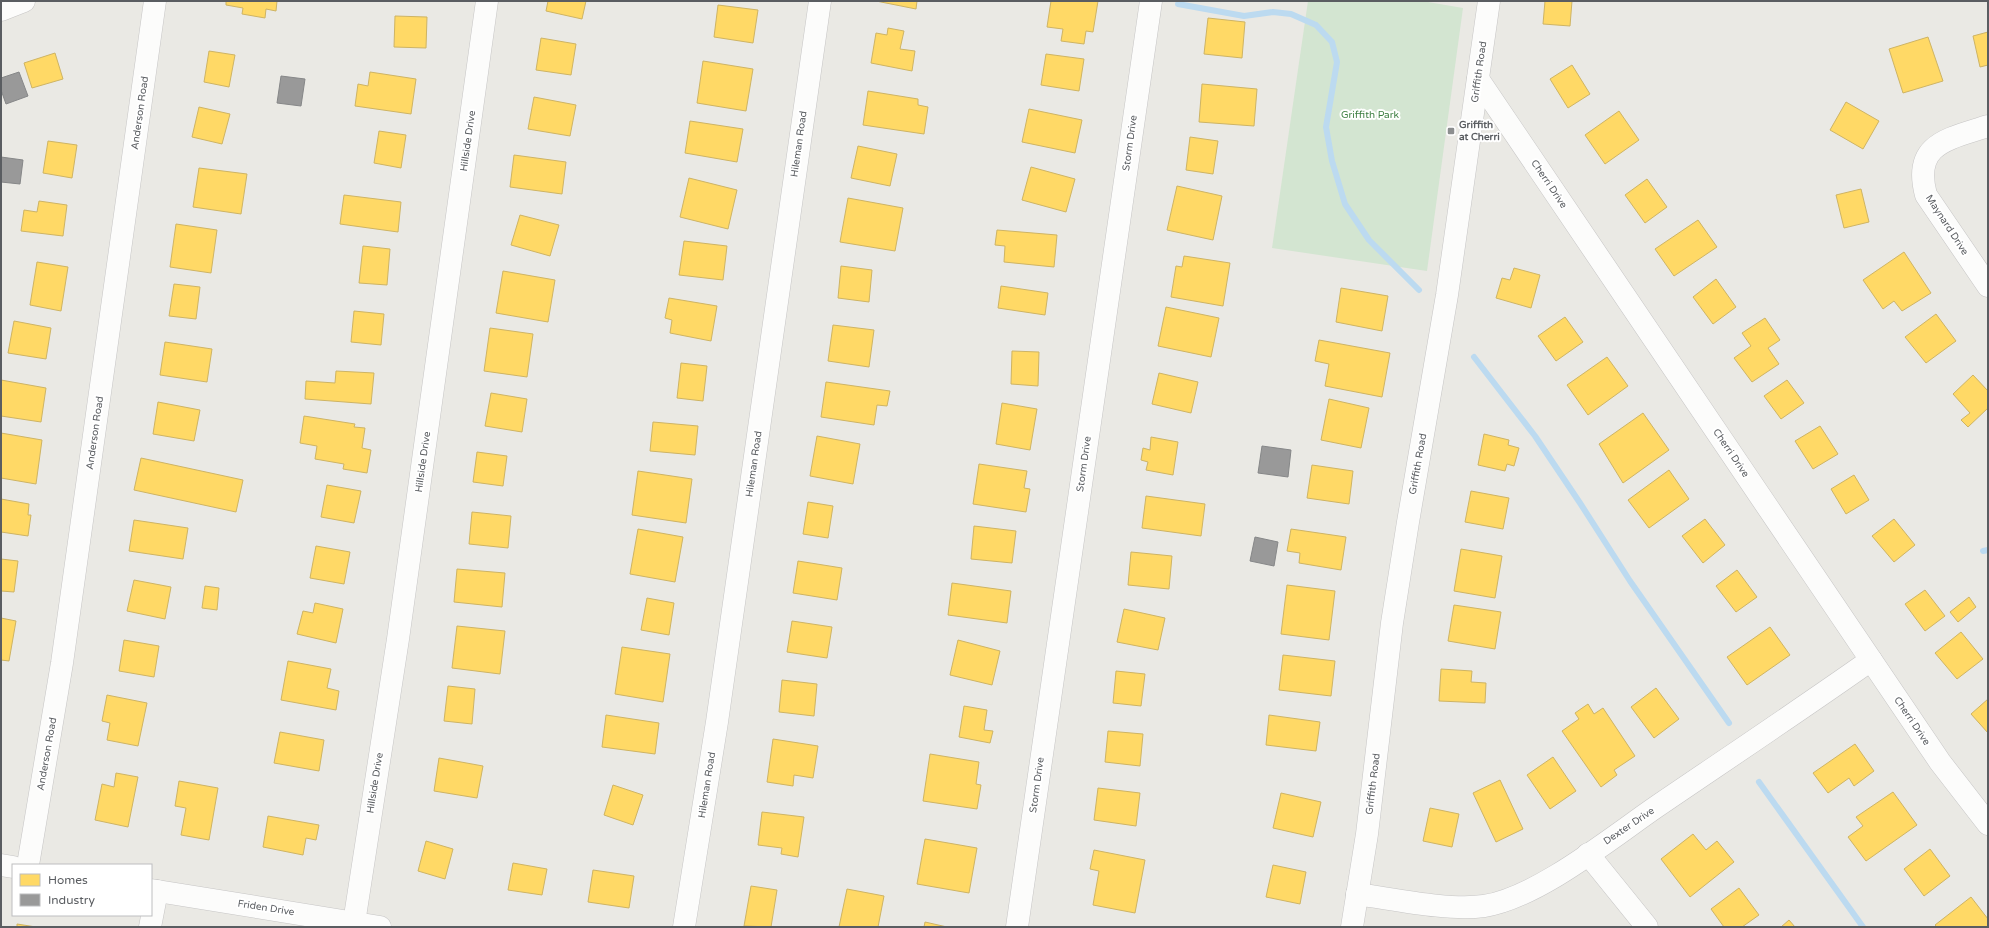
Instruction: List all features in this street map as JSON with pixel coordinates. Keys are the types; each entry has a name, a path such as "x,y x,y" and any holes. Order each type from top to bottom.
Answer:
{"street":[{"path":"1,10 24,1"},
{"name":"Anderson Road","path":"28,864 65,647 155,1"},
{"name":"Hillside Drive","path":"354,923 398,639 488,1"},
{"name":"Hileman Road","path":"684,927 717,722 820,1"},
{"name":"Storm Drive","path":"1017,927 1151,1"},
{"name":"Griffith Road","path":"1352,927 1367,834 1394,615 1408,522 1447,295 1489,1"},
{"name":"Cherri Drive","path":"1478,79 1940,762 1984,811"},
{"name":"Maynard Drive","path":"1988,126 1942,142 1930,152 1924,162 1922,179 1926,195 1988,286"},
{"name":"Dexter Drive","path":"1357,894 1461,907 1485,906 1511,898 1535,887 1588,854 1871,660"},
{"path":"1588,854 1646,927"},
{"path":"1,865 12,867"},
{"path":"152,908 154,890"},
{"name":"Friden Drive","path":"154,890 380,927"},
{"path":"150,927 151,916"}],"green space":[{"name":"Griffith Park","path":"1308,1 1422,1 1463,8 1427,271 1272,248"}],"building: Homes":[{"path":"226,1 277,1 276,11 266,9 265,18 242,14 243,8 226,5"},
{"path":"548,1 586,1 582,19 546,11"},
{"path":"876,1 917,1 916,9"},
{"path":"1051,1 1098,1 1093,32 1086,31 1084,44 1061,41 1063,29 1047,27"},
{"path":"1545,1 1572,1 1570,26 1543,24"},
{"path":"718,5 758,10 753,43 714,37"},
{"path":"395,16 427,17 426,48 394,47"},
{"path":"1208,18 1245,22 1242,58 1204,54"},
{"path":"888,28 904,31 900,49 915,51 912,71 871,63 876,33 887,35"},
{"path":"1988,32 1988,65 1980,67 1973,36"},
{"path":"1928,37 1943,81 1903,93 1889,49"},
{"path":"541,38 576,44 571,75 536,70"},
{"path":"209,51 235,55 229,87 204,82"},
{"path":"55,53 63,79 32,88 24,63"},
{"path":"1046,54 1084,59 1079,91 1041,85"},
{"path":"703,61 753,69 746,111 697,103"},
{"path":"1572,65 1590,94 1568,108 1550,79"},
{"path":"370,72 416,79 411,114 355,106 358,84 368,86"},
{"path":"1202,84 1257,89 1254,126 1199,122"},
{"path":"868,91 918,99 918,105 928,107 924,134 863,125"},
{"path":"534,97 576,105 570,136 528,129"},
{"path":"1846,102 1879,121 1863,149 1830,130"},
{"path":"199,107 230,114 222,144 192,137"},
{"path":"1029,109 1082,120 1075,153 1022,142"},
{"path":"1619,111 1639,140 1605,164 1585,135"},
{"path":"690,121 743,129 737,162 685,153"},
{"path":"379,131 406,135 401,168 374,163"},
{"path":"1190,137 1218,141 1213,174 1186,170"},
{"path":"48,141 77,145 72,178 43,173"},
{"path":"858,146 897,154 890,186 851,178"},
{"path":"514,155 566,162 562,194 510,187"},
{"path":"1031,167 1075,179 1066,212 1022,200"},
{"path":"199,168 247,174 241,214 193,207"},
{"path":"689,178 737,190 728,229 680,217"},
{"path":"1647,179 1667,207 1645,223 1625,195"},
{"path":"1177,186 1222,196 1213,240 1167,230"},
{"path":"1861,189 1869,222 1844,228 1836,195"},
{"path":"344,195 401,202 398,232 340,224"},
{"path":"848,198 903,208 895,251 840,242"},
{"path":"39,201 67,205 63,236 21,231 24,210 37,212"},
{"path":"520,215 559,225 550,256 511,245"},
{"path":"1698,220 1717,247 1674,276 1655,249"},
{"path":"176,224 217,230 211,273 170,267"},
{"path":"997,230 1057,235 1054,267 1004,262 1005,246 995,245"},
{"path":"684,241 727,246 723,280 679,275"},
{"path":"363,246 390,249 387,285 359,283"},
{"path":"1904,252 1931,293 1902,311 1894,301 1883,309 1863,280"},
{"path":"1184,256 1230,263 1223,306 1171,297 1176,266 1182,267"},
{"path":"37,262 68,267 61,311 30,305"},
{"path":"841,266 872,270 869,302 838,298"},
{"path":"1514,268 1540,275 1531,308 1496,298 1502,278 1510,280"},
{"path":"503,271 555,280 548,322 496,313"},
{"path":"1716,279 1736,307 1713,324 1693,297"},
{"path":"174,284 200,287 196,319 169,316"},
{"path":"1001,286 1048,293 1045,315 998,308"},
{"path":"1341,288 1388,296 1382,331 1336,322"},
{"path":"669,298 717,306 711,341 670,333 672,320 665,318"},
{"path":"1166,307 1219,318 1211,357 1158,346"},
{"path":"354,311 384,314 381,345 351,342"},
{"path":"1936,314 1956,341 1926,363 1905,337"},
{"path":"1565,317 1583,342 1556,361 1538,336"},
{"path":"1765,318 1780,340 1768,348 1779,364 1752,382 1734,358 1751,346 1742,333"},
{"path":"14,321 51,328 46,359 8,353"},
{"path":"833,325 874,330 869,367 828,361"},
{"path":"490,328 533,334 527,377 484,371"},
{"path":"1319,340 1390,353 1382,397 1325,386 1329,364 1315,361"},
{"path":"165,342 212,349 207,382 160,375"},
{"path":"1012,351 1039,352 1038,386 1011,384"},
{"path":"1607,357 1628,386 1588,415 1567,385"},
{"path":"681,363 707,366 703,401 677,398"},
{"path":"336,371 374,373 371,404 305,399 306,381 335,383"},
{"path":"1159,373 1198,382 1191,413 1152,404"},
{"path":"1973,375 1988,391 1988,408 1968,427 1961,420 1970,413 1953,394"},
{"path":"1,380 46,388 41,422 1,416"},
{"path":"1787,380 1804,403 1781,419 1764,396"},
{"path":"826,382 890,391 887,406 877,405 874,425 821,417"},
{"path":"491,393 527,399 522,432 485,426"},
{"path":"1329,399 1369,408 1361,448 1321,440"},
{"path":"158,402 200,410 194,441 153,434"},
{"path":"1002,403 1037,409 1030,450 996,444"},
{"path":"1643,413 1669,450 1623,483 1599,444"},
{"path":"304,416 355,424 354,427 365,428 362,448 371,450 367,473 343,469 344,464 315,459 317,446 300,443"},
{"path":"653,422 698,426 695,455 650,451"},
{"path":"1820,426 1838,454 1813,469 1795,441"},
{"path":"1,433 42,440 36,484 1,478"},
{"path":"1484,434 1509,440 1508,445 1519,448 1514,466 1507,464 1505,471 1478,465"},
{"path":"817,436 860,444 853,484 810,476"},
{"path":"1151,437 1178,442 1173,475 1146,470 1148,462 1141,460 1143,448 1150,450"},
{"path":"477,452 507,456 503,486 473,482"},
{"path":"141,458 243,480 236,512 134,490"},
{"path":"979,464 1027,471 1024,488 1030,489 1026,512 973,504"},
{"path":"1312,465 1353,471 1349,504 1307,498"},
{"path":"1669,470 1689,499 1649,528 1628,500"},
{"path":"638,471 692,479 686,523 632,515"},
{"path":"1854,475 1869,500 1846,514 1831,489"},
{"path":"327,485 361,491 354,523 321,517"},
{"path":"1471,491 1509,498 1503,529 1465,522"},
{"path":"1146,496 1205,504 1201,536 1142,528"},
{"path":"1,499 29,504 28,515 31,515 28,536 1,532"},
{"path":"808,502 833,506 828,538 803,534"},
{"path":"472,512 511,516 508,548 469,544"},
{"path":"1705,519 1725,545 1703,563 1682,536"},
{"path":"1894,519 1915,545 1894,562 1872,536"},
{"path":"134,520 188,528 183,559 129,551"},
{"path":"974,526 1016,531 1012,563 971,559"},
{"path":"638,529 683,537 675,582 630,574"},
{"path":"1291,529 1346,537 1341,570 1299,563 1300,553 1287,551"},
{"path":"316,546 350,552 344,584 310,578"},
{"path":"1461,549 1502,556 1495,598 1454,591"},
{"path":"1131,552 1172,556 1169,589 1128,585"},
{"path":"1,559 18,561 14,592 1,591"},
{"path":"798,561 842,568 837,600 793,593"},
{"path":"457,569 505,573 502,607 454,602"},
{"path":"1737,570 1757,597 1736,612 1716,586"},
{"path":"134,580 171,587 165,619 127,611"},
{"path":"952,583 1011,591 1007,623 948,615"},
{"path":"1287,585 1335,591 1329,640 1281,634"},
{"path":"205,586 219,588 217,610 202,608"},
{"path":"1925,590 1945,616 1925,631 1905,604"},
{"path":"1969,597 1976,607 1958,622 1950,612"},
{"path":"647,598 674,603 669,635 641,630"},
{"path":"315,603 343,609 336,643 297,634 303,611 313,613"},
{"path":"1454,605 1501,612 1495,649 1448,641"},
{"path":"1124,609 1165,618 1158,650 1117,642"},
{"path":"1,618 16,621 9,661 1,660"},
{"path":"792,621 832,627 827,658 787,652"},
{"path":"457,626 505,631 500,674 452,668"},
{"path":"1770,627 1790,655 1747,685 1727,657"},
{"path":"1961,632 1983,659 1957,679 1935,653"},
{"path":"124,640 159,646 154,677 119,671"},
{"path":"958,640 1000,651 992,685 950,675"},
{"path":"622,647 670,654 663,702 615,694"},
{"path":"1283,655 1335,661 1331,696 1279,690"},
{"path":"288,661 331,669 327,688 339,691 336,710 281,700"},
{"path":"1441,669 1472,671 1471,682 1486,683 1485,703 1439,701"},
{"path":"1116,671 1145,674 1141,706 1113,703"},
{"path":"782,680 817,684 814,716 779,712"},
{"path":"448,686 475,689 472,724 444,721"},
{"path":"1656,688 1679,719 1654,738 1631,707"},
{"path":"107,695 147,703 138,746 107,740 110,723 102,721"},
{"path":"1988,699 1988,733 1971,714"},
{"path":"1588,704 1594,714 1603,708 1635,756 1614,770 1617,775 1601,787 1562,731 1579,719 1575,713"},
{"path":"964,706 987,710 984,730 993,731 990,743 959,737"},
{"path":"606,715 659,723 655,754 602,747"},
{"path":"1269,715 1320,722 1316,751 1266,745"},
{"path":"1108,731 1143,734 1140,766 1105,762"},
{"path":"280,732 324,740 319,771 274,763"},
{"path":"773,739 818,746 813,778 794,775 793,786 767,782"},
{"path":"1855,744 1874,771 1854,786 1849,778 1828,793 1813,773"},
{"path":"930,754 979,762 976,784 981,785 977,809 923,801"},
{"path":"1553,757 1576,791 1550,809 1527,775"},
{"path":"439,758 483,766 477,798 434,791"},
{"path":"116,773 138,777 128,827 95,820 102,784 114,787"},
{"path":"1500,780 1523,829 1496,842 1473,793"},
{"path":"179,781 218,788 209,840 181,835 186,808 175,806"},
{"path":"613,785 643,795 633,825 604,815"},
{"path":"1098,788 1140,793 1136,826 1094,820"},
{"path":"1893,792 1917,825 1866,861 1848,837 1863,826 1856,817"},
{"path":"1281,793 1321,802 1313,837 1273,828"},
{"path":"1430,808 1459,814 1452,847 1423,841"},
{"path":"762,812 804,817 798,857 781,854 782,848 758,845"},
{"path":"268,816 319,825 316,840 306,838 303,855 263,847"},
{"path":"1693,834 1706,850 1717,841 1734,862 1690,897 1661,859"},
{"path":"925,839 977,848 969,893 917,884"},
{"path":"426,841 453,849 445,879 418,871"},
{"path":"1930,849 1950,876 1924,896 1904,869"},
{"path":"1094,850 1145,860 1135,913 1093,905 1099,871 1090,869"},
{"path":"513,863 547,869 542,895 508,890"},
{"path":"1273,865 1306,872 1300,904 1266,897"},
{"path":"593,870 634,876 629,908 588,902"},
{"path":"751,886 777,890 771,927 744,926"},
{"path":"1739,888 1759,915 1742,927 1724,927 1711,909"},
{"path":"847,889 884,896 878,927 839,927"},
{"path":"1971,897 1988,919 1988,927 1937,927 1935,925"},
{"path":"1789,920 1795,927 1781,927"},
{"path":"925,922 947,927 924,927"},
{"path":"17,924 36,927 17,927"}],"building: Industry":[{"path":"19,72 28,96 6,104 1,90 1,78"},
{"path":"281,76 305,79 301,106 277,103"},
{"path":"1,157 23,160 20,184 1,182"},
{"path":"1262,446 1291,450 1288,477 1258,473"},
{"path":"1255,537 1278,542 1274,566 1250,561"}],"waterway":[{"path":"1178,4 1244,16 1273,12 1291,14 1316,25 1332,42 1337,62 1326,127 1332,161 1345,204 1369,240 1419,290"},
{"path":"1474,357 1535,436 1630,581 1729,723"},
{"path":"1983,551 1988,550"},
{"path":"1759,782 1863,927"}],"place":[{"name":"Griffith at Cherri","path":"1451,131"}]}
